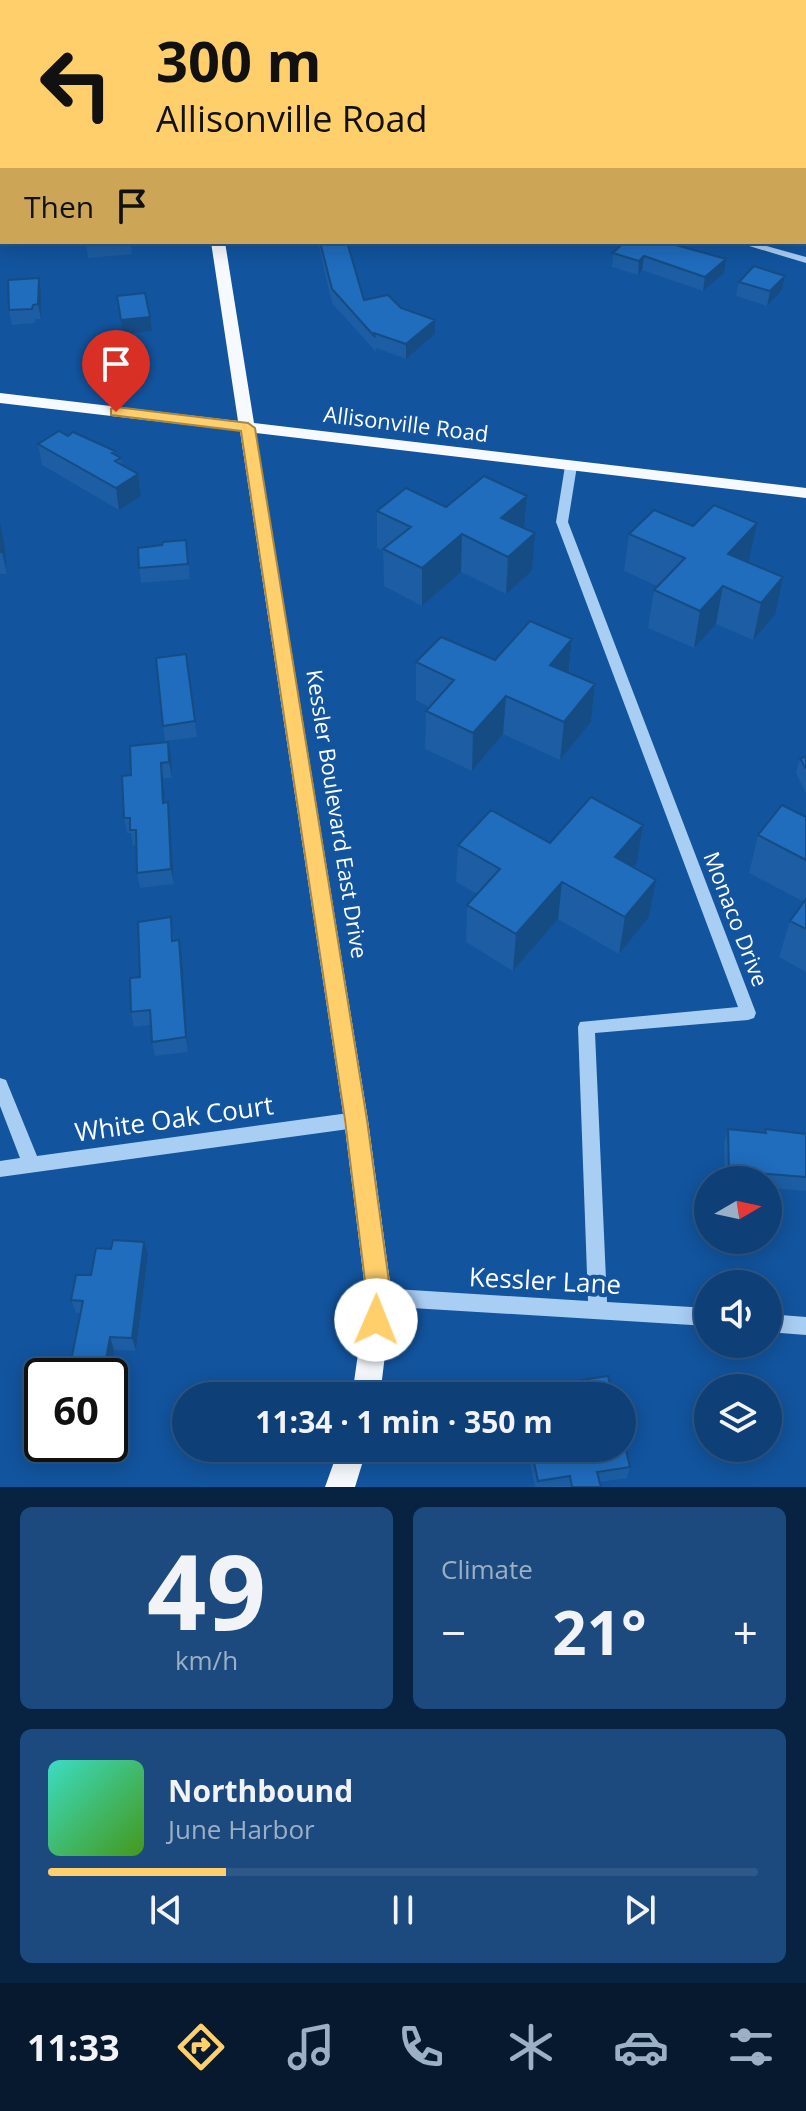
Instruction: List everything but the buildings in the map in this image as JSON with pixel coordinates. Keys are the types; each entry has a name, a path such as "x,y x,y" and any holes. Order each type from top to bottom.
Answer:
{"main road":[{"name":"Kessler Boulevard East Drive","path":"218,244 356,1120 379,1297 368,1382"},
{"name":"Allisonville Road","path":"0,398 806,493"},
{"path":"340,1487 348,1462"}],"street":[{"path":"748,244 806,260"},
{"name":"Monaco Drive","path":"571,466 562,522 748,1013 586,1027 598,1310"},
{"path":"0,1085 32,1165"},
{"name":"White Oak Court","path":"0,1169 356,1120"},
{"name":"Kessler Lane","path":"379,1297 694,1316"},
{"path":"782,1324 806,1326"}],"route":[{"path":"116,412 248,428 356,1120 379,1297 376,1320"}]}
